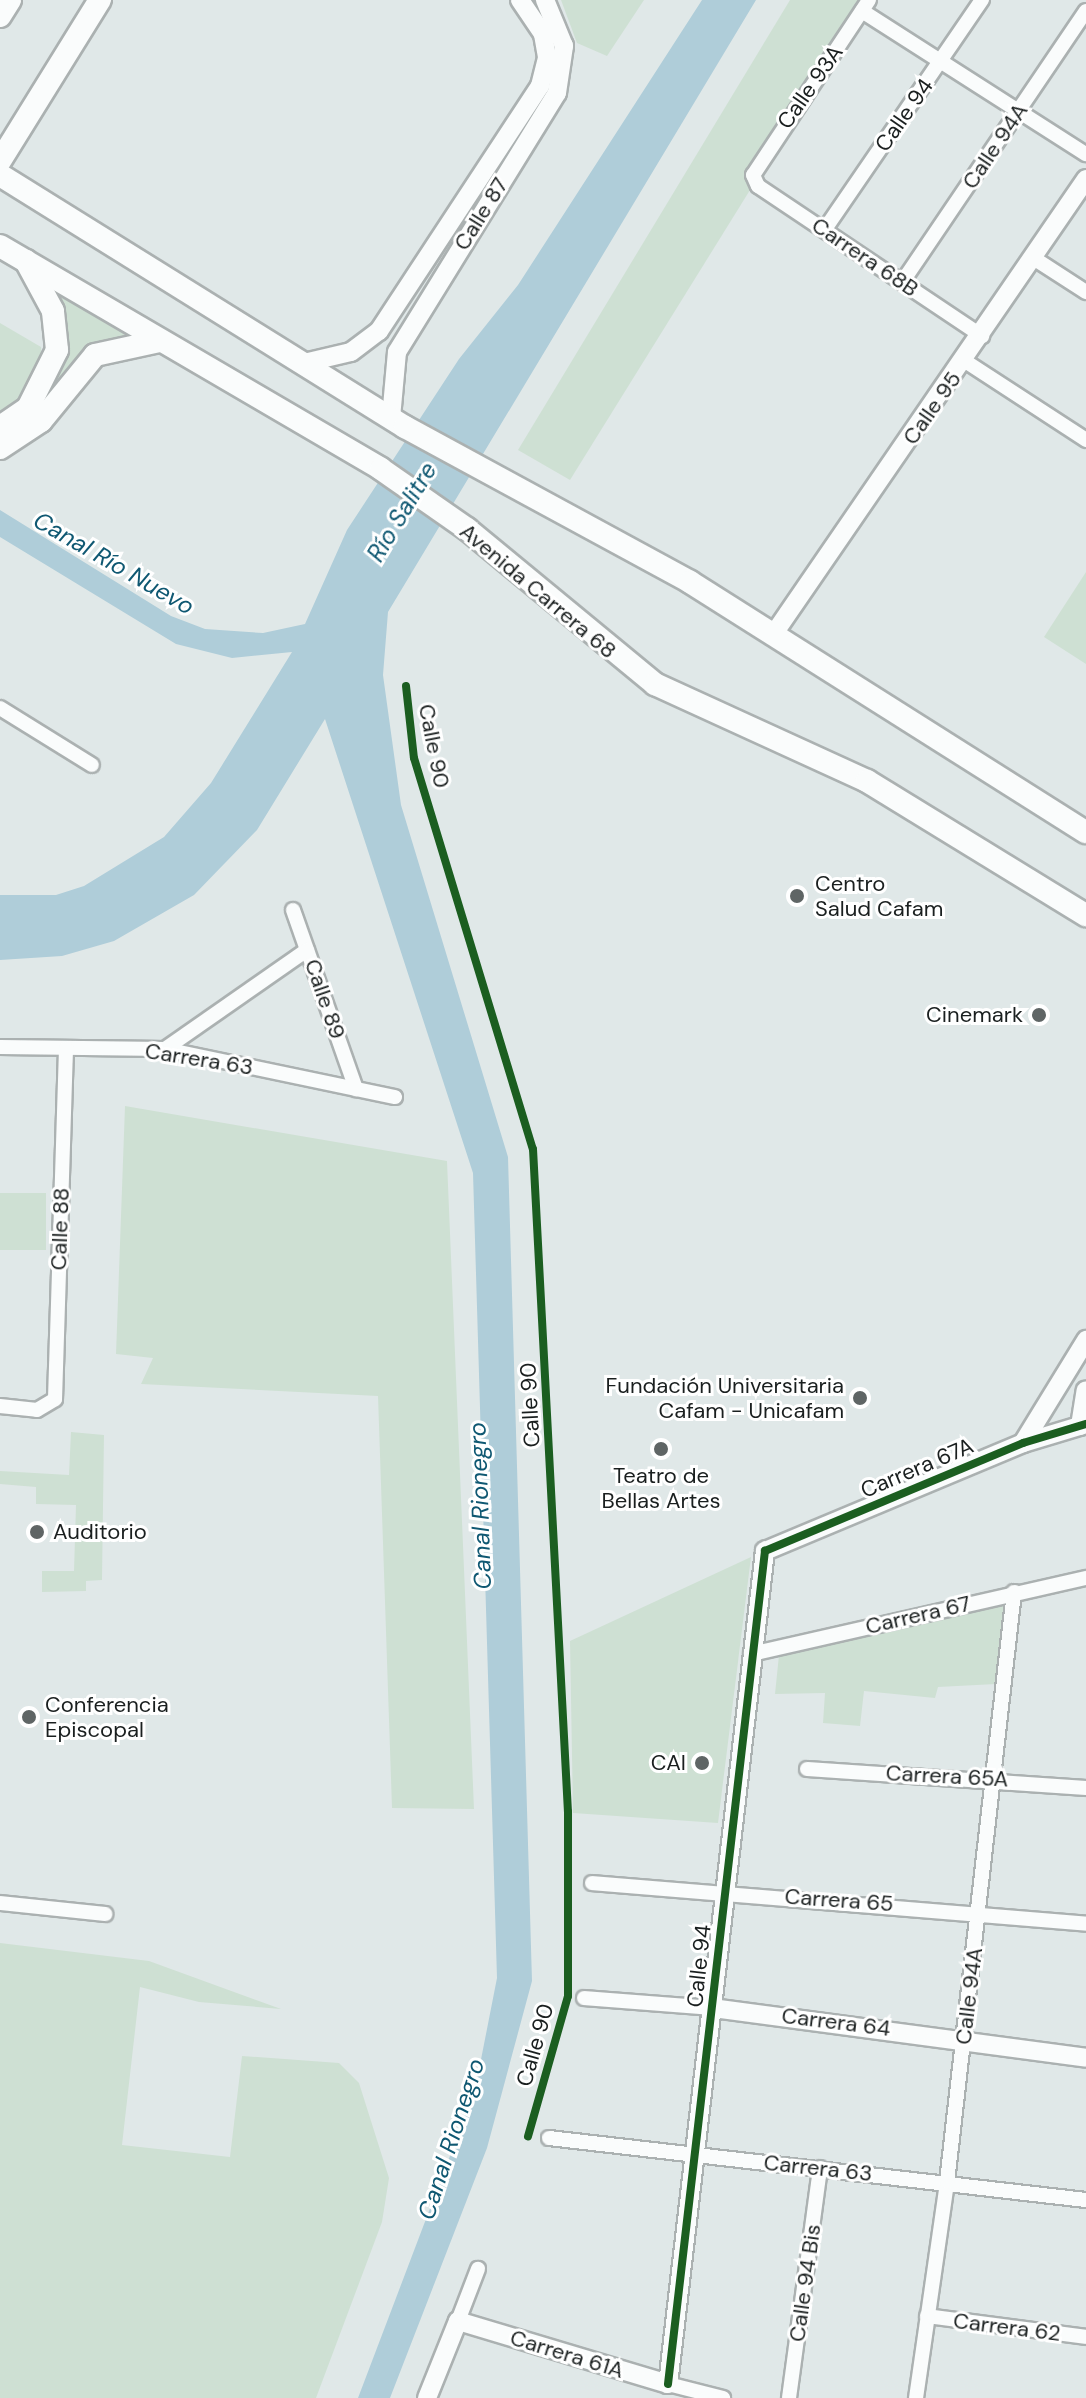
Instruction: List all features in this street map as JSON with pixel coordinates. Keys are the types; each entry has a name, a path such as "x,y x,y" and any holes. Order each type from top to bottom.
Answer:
{"main road":[{"path":"0,16 10,0"},
{"path":"0,161 100,0"},
{"path":"0,175 398,422 773,635 1086,832"},
{"name":"Avenida Carrera 68","path":"0,246 381,469 467,529 655,684 867,781 1086,915"},
{"path":"0,427 28,408 57,350 53,311 26,261"},
{"path":"0,448 41,421 95,355 159,341"}],"street":[{"name":"Calle 87","path":"304,363 351,352 396,308 540,86 547,57 543,34 520,0"},
{"name":"Calle 94","path":"825,229 982,0"},
{"name":"Calle 87","path":"398,422 397,352 557,93 564,46 549,5"},
{"path":"866,5 941,62 1086,154"},
{"name":"Calle 93A","path":"753,175 866,5"},
{"name":"Calle 94A","path":"903,281 1086,11"},
{"name":"Carrera 68B","path":"753,175 758,186 982,336"},
{"name":"Calle 95","path":"773,635 965,361 1086,179"},
{"path":"1035,259 1086,292"},
{"path":"965,361 1086,440"},
{"path":"0,708 92,765"},
{"name":"Calle 89","path":"293,910 356,1089"},
{"path":"165,1049 307,950"},
{"name":"Carrera 63","path":"0,1047 165,1049 395,1097"},
{"name":"Calle 88","path":"0,1406 48,1407 55,1399 66,1048"},
{"path":"1023,1443 1086,1340"},
{"path":"1083,1425 1086,1390"},
{"name":"Carrera 67A","path":"765,1551 1023,1443 1083,1425"},
{"name":"Calle 94","path":"668,2384 765,1551"},
{"name":"Carrera 67","path":"751,1654 1086,1578"},
{"name":"Calle 94A","path":"916,2398 947,2182 1014,1592"},
{"name":"Carrera 65A","path":"807,1769 993,1778 1086,1788"},
{"name":"Carrera 65","path":"592,1883 978,1910 1086,1924"},
{"path":"0,1903 105,1914"},
{"name":"Carrera 64","path":"584,1998 713,2008 964,2038 1086,2058"},
{"name":"Carrera 63","path":"549,2138 1086,2200"},
{"name":"Calle 94 Bis","path":"789,2398 820,2168"},
{"path":"427,2398 478,2269"},
{"name":"Carrera 62","path":"927,2316 1086,2337"},
{"name":"Carrera 61A","path":"458,2321 723,2398"}],"green space":[{"path":"561,0 644,0 607,56 577,43"},
{"path":"790,0 868,0 570,480 518,450"},
{"path":"56,290 138,338 86,352 54,383 67,335"},
{"path":"0,323 41,347 42,370 26,397 0,416"},
{"path":"1086,572 1086,664 1044,637"},
{"path":"125,1106 447,1161 474,1809 392,1808 378,1396 141,1384 153,1358 116,1354"},
{"path":"0,1193 46,1193 46,1250 0,1250"},
{"path":"71,1432 104,1435 102,1580 86,1581 86,1591 42,1592 42,1571 74,1571 76,1505 36,1504 36,1487 0,1484 0,1471 69,1475"},
{"path":"751,1557 718,1823 573,1813 570,1641"},
{"path":"1004,1602 996,1684 938,1687 935,1698 864,1691 860,1726 823,1723 825,1693 775,1694 779,1655"},
{"path":"0,1943 149,1961 281,2009 199,2002 140,1987 122,2145 230,2157 242,2056 339,2063 359,2083 389,2178 382,2222 316,2398 0,2398"}],"water":[{"name":"Río Salitre","path":"702,0 756,0 388,612 383,675 401,805 508,1157 532,1981 487,2148 390,2398 358,2398 475,2090 497,1978 473,1173 325,719 257,830 194,895 114,941 62,956 0,960 0,895 56,895 84,886 164,837 211,783 292,652 232,658 176,644 0,537 0,510 171,616 205,629 263,633 305,624 347,530 459,359 518,285"}],"cycle path":[{"name":"Calle 90","path":"406,686 414,758 533,1149 568,1812 568,1996 528,2136"},
{"path":"668,2384 765,1551 1023,1443 1086,1424"}],"place":[{"name":"Centro Salud Cafam","path":"797,896"},
{"name":"Cinemark","path":"1039,1015"},
{"name":"Fundación Universitaria Cafam - Unicafam","path":"860,1398"},
{"name":"Teatro de Bellas Artes","path":"661,1449"},
{"name":"Auditorio","path":"37,1532"},
{"name":"Conferencia Episcopal","path":"29,1717"},
{"name":"CAI","path":"702,1763"}],"water label":[{"name":"Canal Río Nuevo","path":"114,563"},
{"name":"Canal Rionegro","path":"480,1506"},
{"name":"Canal Rionegro","path":"451,2139"}]}
